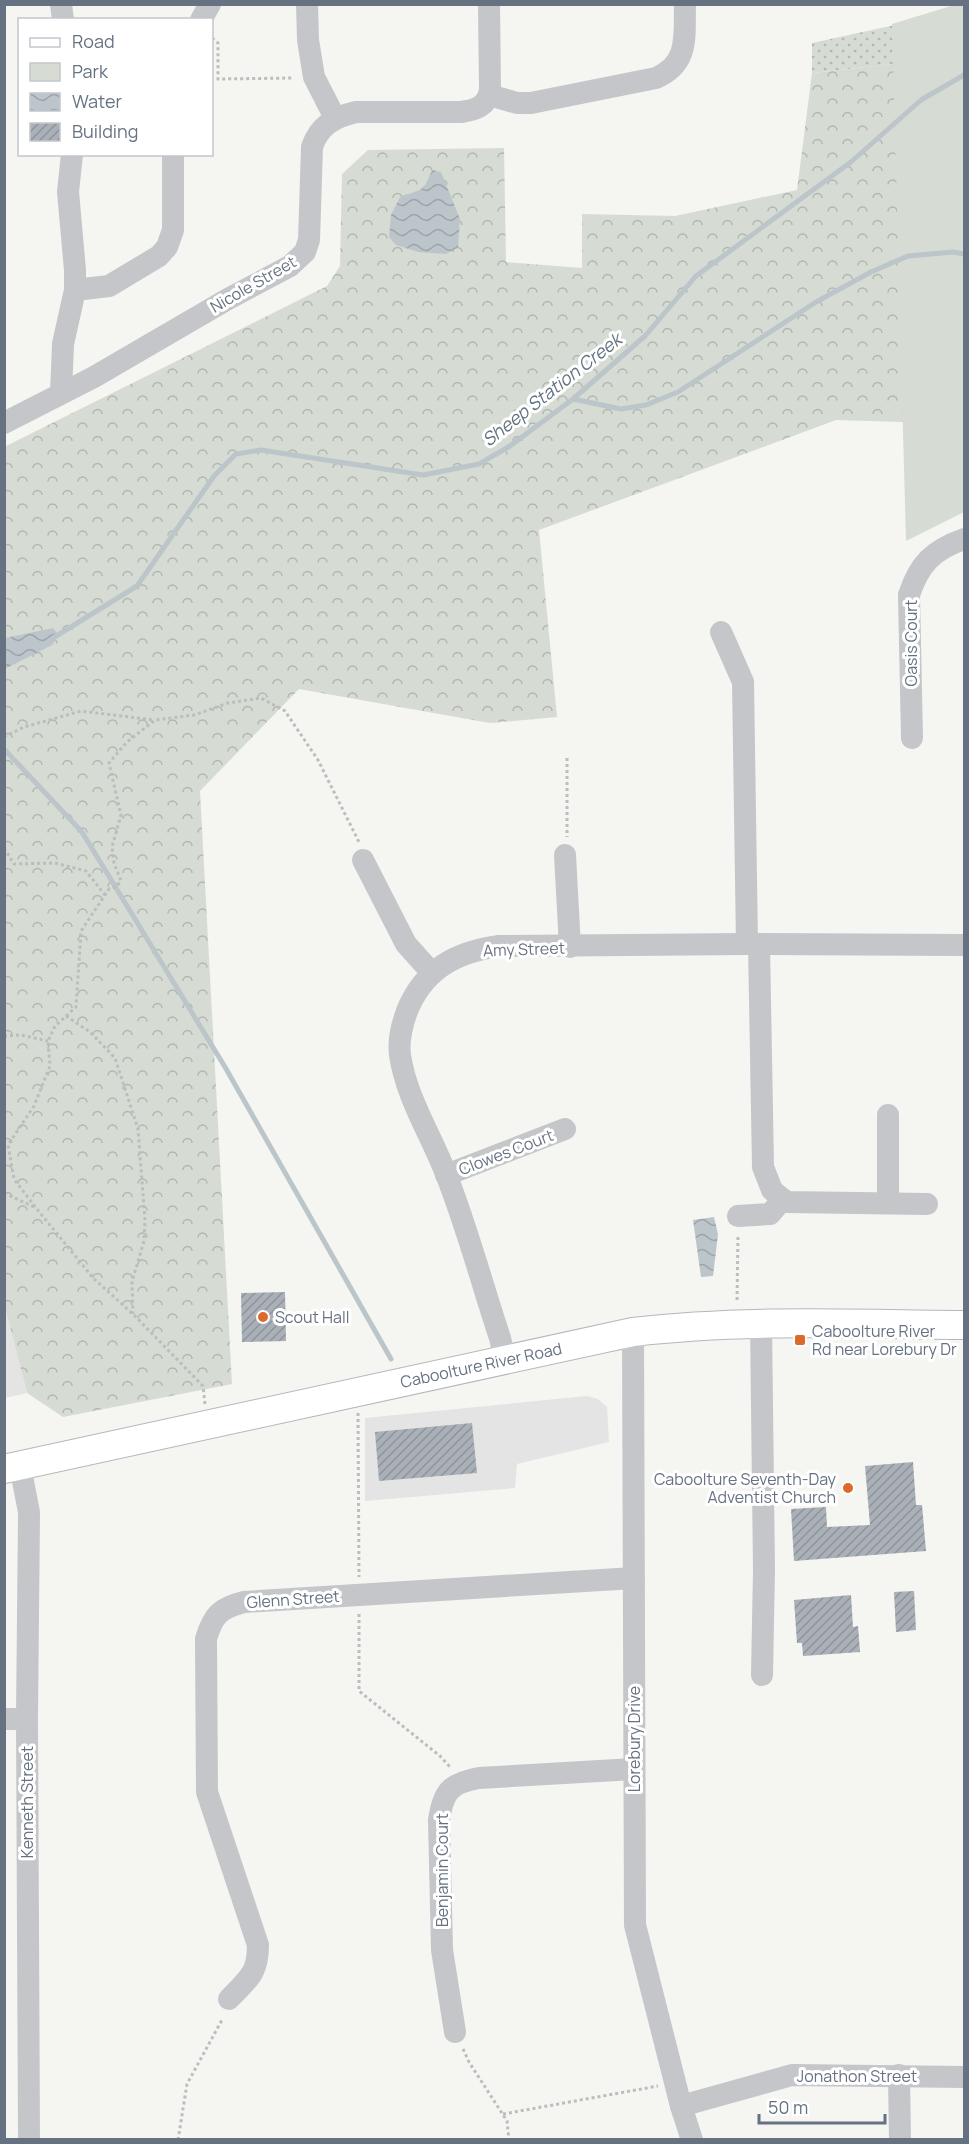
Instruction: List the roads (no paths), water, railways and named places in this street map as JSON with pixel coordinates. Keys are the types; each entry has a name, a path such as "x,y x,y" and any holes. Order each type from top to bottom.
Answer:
{"main road":[{"name":"Caboolture River Road","path":"12,1467 633,1332 691,1325 761,1323 964,1325"}],"street":[{"path":"202,18 210,4"},
{"path":"307,4 308,40 314,77 335,118 356,112 471,110 486,99 531,103 656,78 668,73 683,52 685,4"},
{"path":"486,99 489,4"},
{"name":"Nicole Street","path":"4,423 94,377 228,298 275,275 298,260 305,252 309,240 312,147 318,133 335,118"},
{"path":"61,393 63,345 75,290 68,192 72,156"},
{"path":"75,290 109,286 159,256 167,247 173,230 173,156"},
{"name":"Oasis Court","path":"912,738 909,595 924,563 938,551 964,539"},
{"path":"721,632 743,682 763,1167 772,1190 786,1202 927,1204"},
{"path":"565,855 570,947"},
{"path":"363,860 406,944 432,973"},
{"name":"Amy Street","path":"505,1360 500,1338 446,1175 408,1085 400,1054 400,1028 420,985 432,973 463,955 499,946 964,945"},
{"path":"888,1115 888,1203"},
{"name":"Clowes Court","path":"446,1175 565,1130"},
{"path":"743,1215 770,1214 783,1199"},
{"path":"761,1323 764,1569 762,1675"},
{"name":"Lorebury Drive","path":"633,1332 634,1925 681,2106 692,2139"},
{"name":"Kenneth Street","path":"12,1467 29,1512 16,1719 29,2139"},
{"name":"Glenn Street","path":"229,1999 250,1977 258,1963 258,1945 207,1792 206,1639 210,1626 218,1613 228,1606 244,1602 634,1578"},
{"name":"Benjamin Court","path":"455,2032 442,1950 439,1820 442,1803 449,1790 461,1781 479,1778 634,1768"},
{"name":"Jonathon Street","path":"681,2106 792,2075 964,2077"},
{"path":"899,2075 900,2139"}],"water":[{"path":"433,170 441,172 460,219 458,247 446,254 418,252 396,245 389,237 391,215 400,197 421,189"},
{"path":"53,628 59,635 52,645 5,669 5,638"},
{"path":"714,1217 718,1234 713,1276 701,1277 693,1220"}],"waterway":[{"name":"Sheep Station Creek","path":"53,638 137,586 214,476 236,454 261,450 423,475 479,464 510,446 573,399 645,336 696,276 851,162 921,100 964,75"},
{"path":"573,399 621,409 646,405 678,392 816,302 871,272 908,256 953,252 964,254"},
{"path":"4,749 82,832 225,1067 391,1359"}],"place":[{"name":"Scout Hall","path":"263,1317"},
{"name":"Caboolture River Rd near Lorebury Dr","path":"800,1340"},
{"name":"Caboolture Seventh-Day Adventist Church","path":"848,1488"}]}
